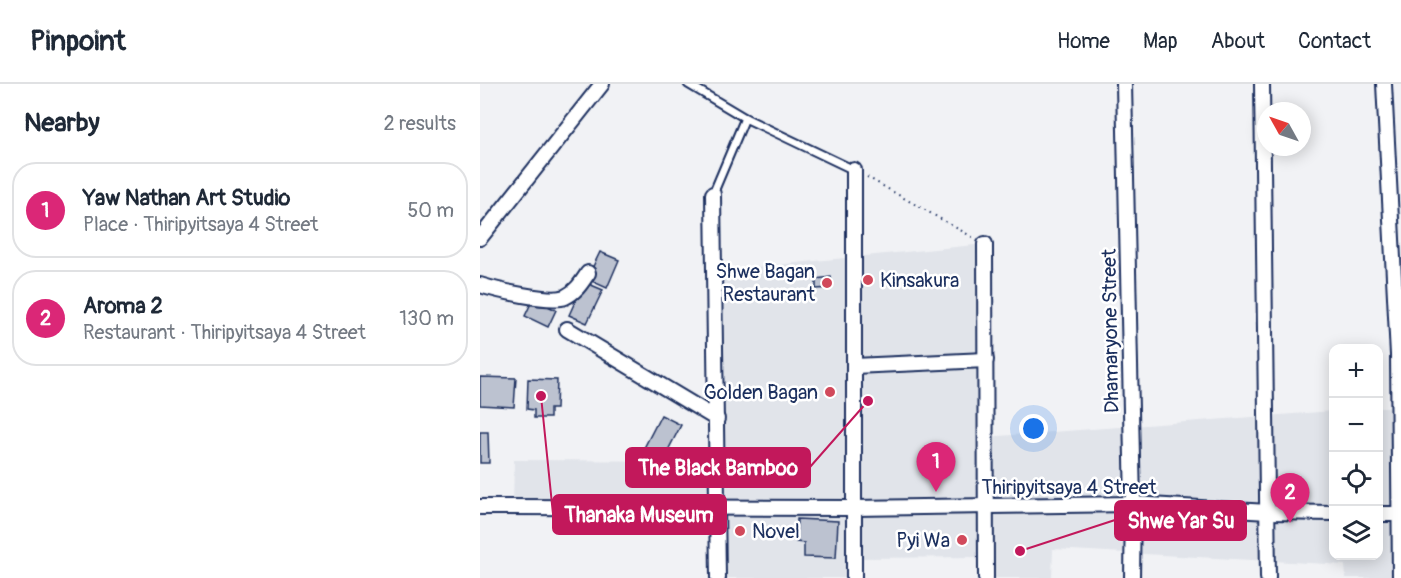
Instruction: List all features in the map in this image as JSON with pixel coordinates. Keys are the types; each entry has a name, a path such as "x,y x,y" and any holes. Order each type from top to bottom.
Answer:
{"street":[{"path":"480,238 602,84"},
{"name":"Dhamaryone Street","path":"1124,84 1133,504 1132,578"},
{"path":"1262,84 1268,578"},
{"path":"1384,84 1398,363 1400,578"},
{"path":"854,170 854,578"},
{"path":"713,194 719,509 718,578"},
{"path":"985,244 986,578"},
{"path":"480,285 535,297 561,298 574,291 588,273"},
{"path":"567,329 717,419"},
{"path":"854,366 986,360"},
{"name":"Thiripyitsaya 4 Street","path":"480,507 719,509 1133,504 1268,512 1329,513"},
{"path":"1383,514 1400,514"}],"lane":[{"path":"688,84 745,118 854,170"},
{"path":"713,194 745,118"}],"path":[{"path":"854,170 985,244"}],"shaded area":[{"path":"1401,213 1401,578 1346,578 1345,565 1053,549 1052,578 986,578 986,557 854,558 854,578 718,578 719,509 513,507 514,460 718,461 715,271 985,244 986,437 1329,411 1329,560 1383,560 1383,408 1399,408 1385,214"}],"building":[{"path":"600,252 619,260 607,288 587,279"},
{"path":"831,277 831,288 816,289 816,279"},
{"path":"584,282 603,290 587,323 569,315"},
{"path":"533,299 556,310 548,327 525,316"},
{"path":"480,377 516,378 514,407 480,405"},
{"path":"528,379 557,380 556,409 550,409 550,418 534,418 534,410 527,409"},
{"path":"661,415 681,425 664,458 644,448"},
{"path":"480,432 488,432 489,463 480,463"},
{"path":"797,519 838,521 836,558 804,557 804,543 796,542"}],"place":[{"name":"Kinsakura","path":"868,280"},
{"name":"Shwe Bagan Restaurant","path":"827,283"},
{"name":"Golden Bagan","path":"830,392"},
{"name":"Thanaka Museum","path":"541,396"},
{"name":"The Black Bamboo","path":"868,401"},
{"name":"Yaw Nathan Art Studio","path":"936,492"},
{"name":"Aroma 2","path":"1290,523"},
{"name":"Novel","path":"740,531"},
{"name":"Pyi Wa","path":"962,540"},
{"name":"Shwe Yar Su","path":"1020,551"}]}
